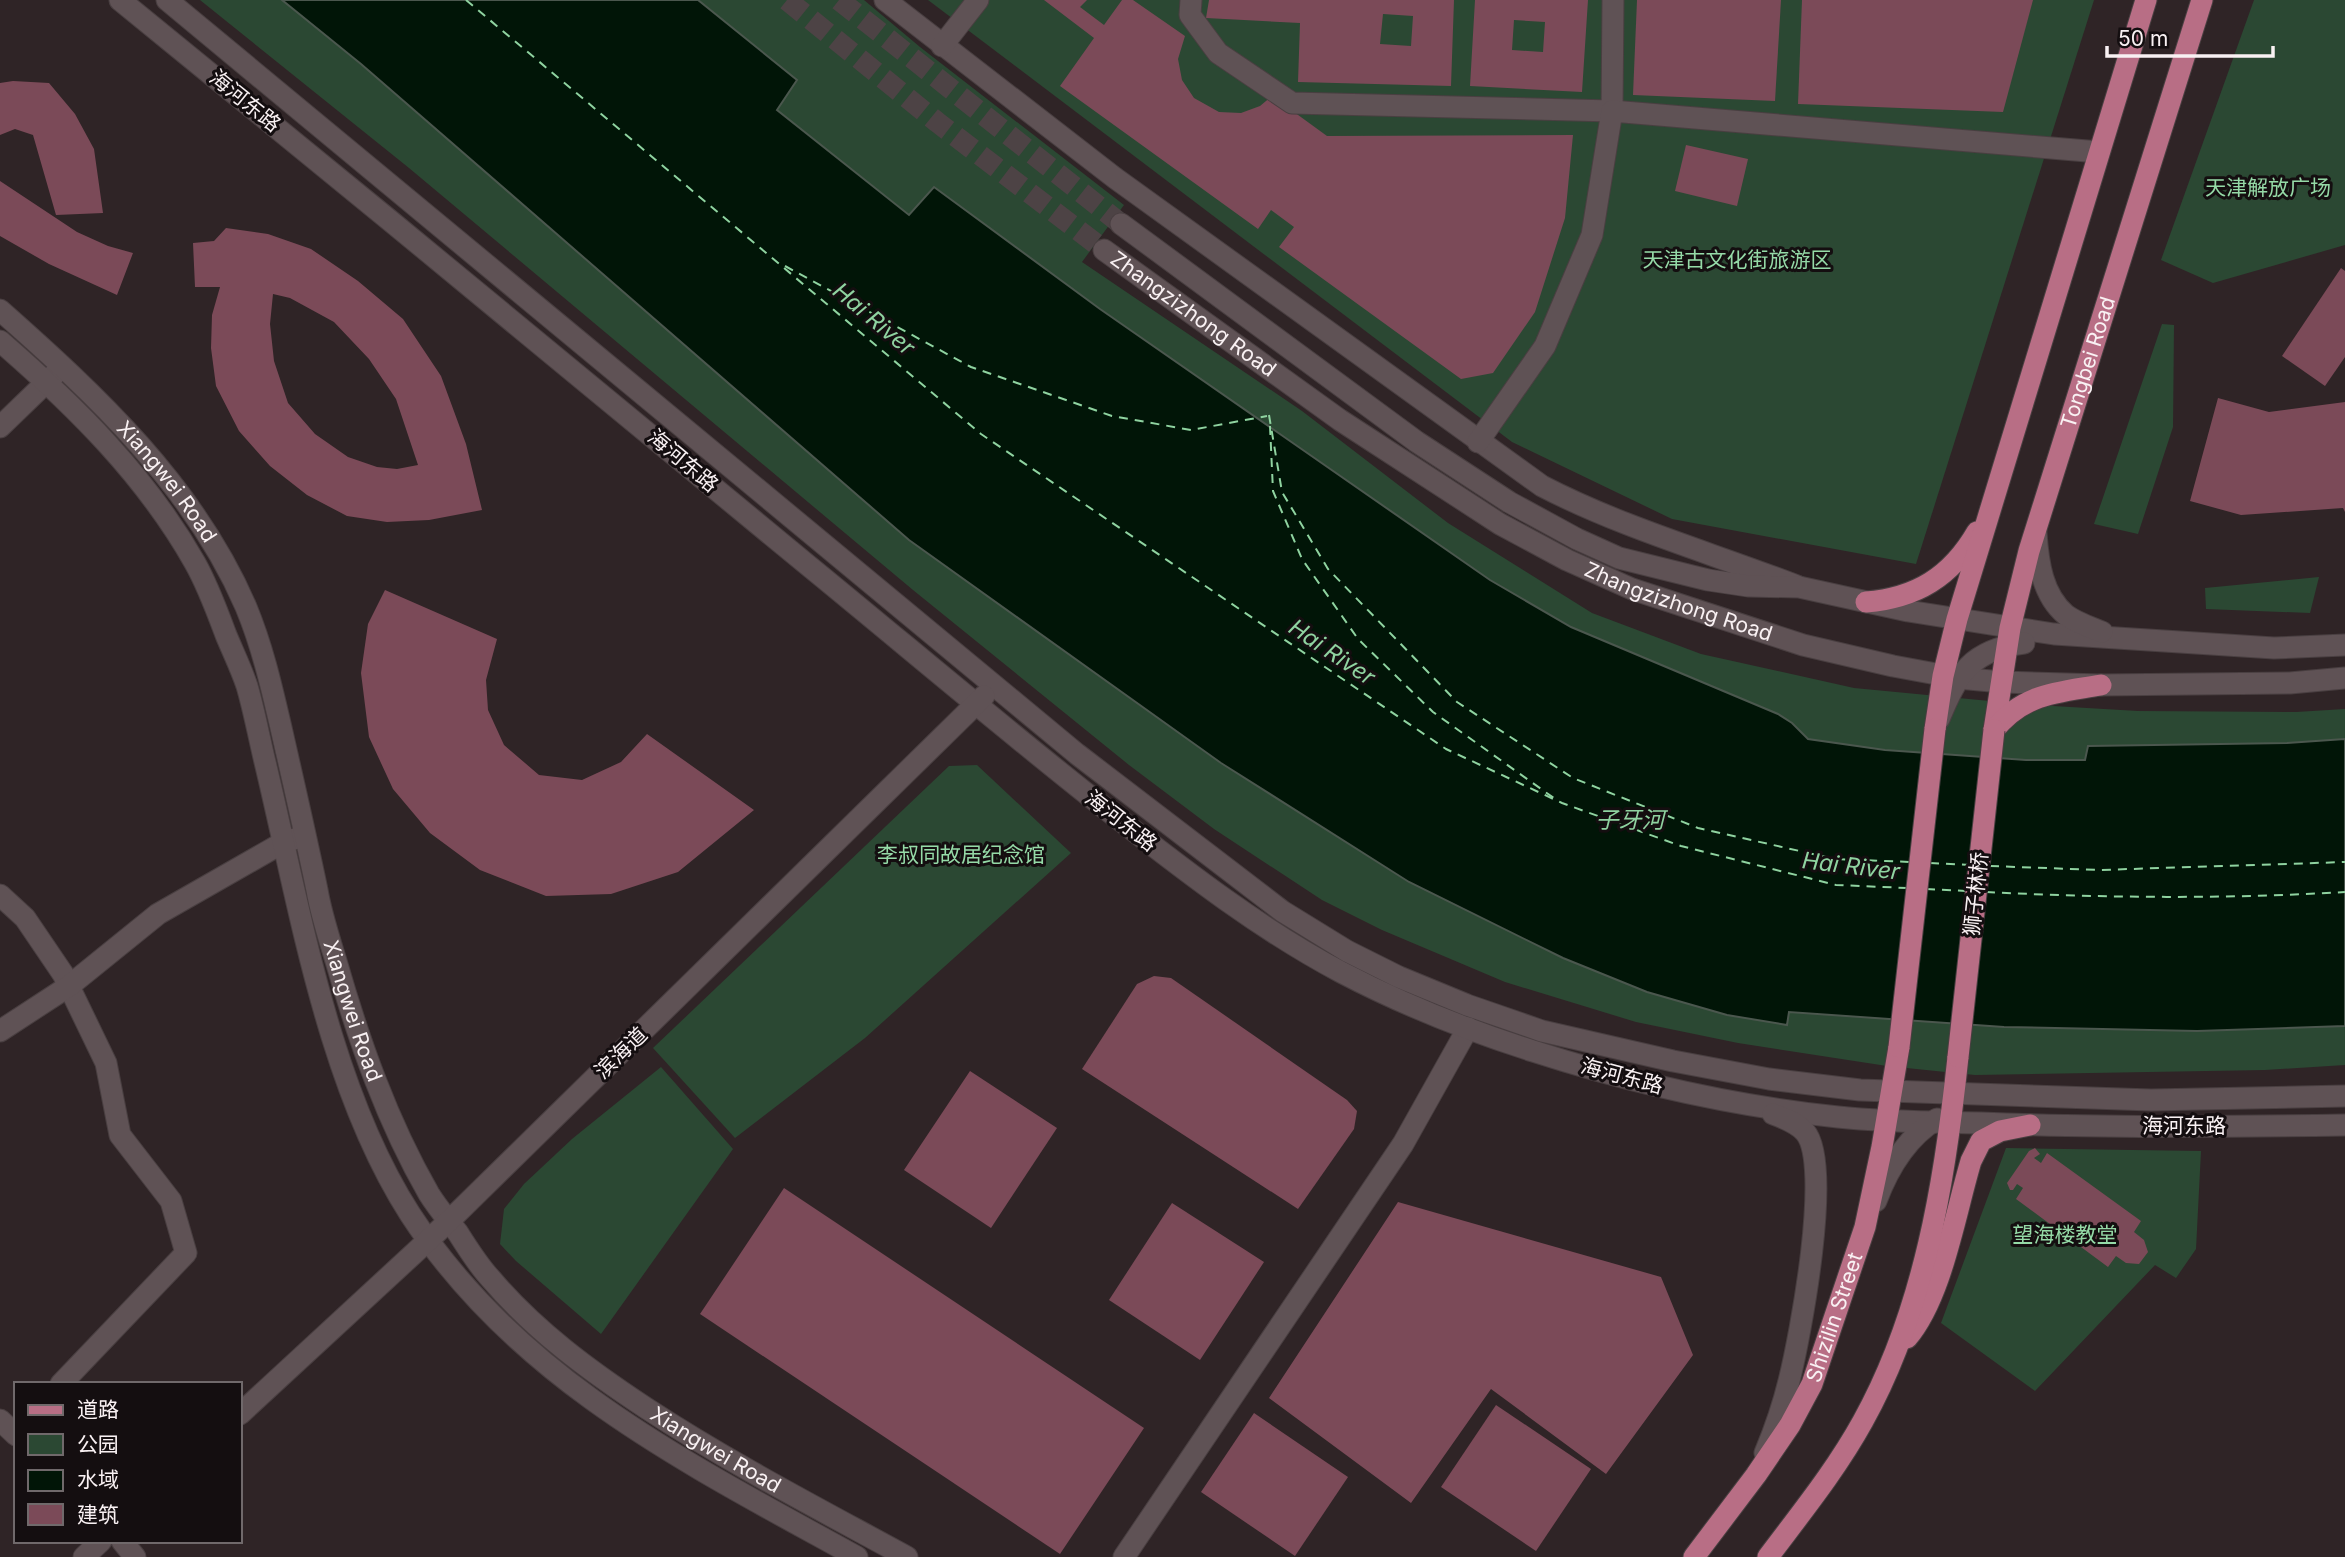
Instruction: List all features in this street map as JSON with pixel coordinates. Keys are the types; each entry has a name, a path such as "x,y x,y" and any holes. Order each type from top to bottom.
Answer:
{"main road":[{"path":"1951,677 1957,619 2146,0"},
{"name":"Tongbei Road","path":"1994,730 2009,637 2036,530 2202,0"},
{"path":"1866,602 1888,600 1927,585 1961,554 1987,516"},
{"name":"Shizilin Street","path":"1705,1553 1790,1425 1812,1384 1865,1227 1899,1046 1935,729 1951,677"},
{"path":"1994,730 2014,709 2028,701 2053,693 2101,685"},
{"name":"狮子林桥","path":"1946,1113 1958,1057 1994,730"},
{"path":"1769,1557 1843,1455 1864,1419 1897,1350 1922,1269 1940,1186 1946,1113"},
{"path":"1897,1350 1918,1325 1933,1294 1968,1172 1980,1141 2000,1131 2029,1125"}],"street":[{"name":"海河东路","path":"120,0 411,236 976,705 1184,870 1270,930 1337,970 1379,991 1535,1052 1665,1088 1751,1105 1837,1117 1886,1121 1946,1113 2008,1095 2151,1100 2345,1096"},
{"name":"海河东路","path":"167,0 1077,754 1282,911 1348,951 1467,1005 1542,1031 1769,1079 1892,1091 1946,1113 2029,1125 2345,1125"},
{"path":"885,0 1115,178 1542,486 1586,509 1799,587"},
{"path":"942,46 978,0"},
{"path":"1191,0 1190,15 1218,53 1292,103 1612,111 2099,152"},
{"path":"1478,442 1545,346 1592,235 1612,111 1613,0"},
{"name":"Zhangzizhong Road","path":"1121,224 1417,442 1509,502 1577,539 1619,558 1708,580 1748,586 1799,587 1957,619 2009,637"},
{"name":"Zhangzizhong Road","path":"1104,250 1340,420 1500,524 1567,560 1632,589 1803,645 1951,677 2002,682 2101,685 2290,683 2345,678"},
{"name":"Xiangwei Road","path":"0,310 63,365 134,437 189,507 221,559 245,606 266,662 317,895 367,1063 430,1196 487,1276 531,1322 588,1368 702,1445 907,1557"},
{"name":"Xiangwei Road","path":"0,341 97,431 152,497 197,567 246,684 319,991 342,1066 367,1131 410,1213 429,1240 479,1304 515,1339 578,1390 689,1463 857,1557"},
{"path":"0,427 63,365"},
{"path":"2036,530 2038,561 2043,580 2053,598 2065,614 2116,638"},
{"path":"1951,677 2009,637 2116,638 2274,648 2345,645"},
{"name":"滨海道","path":"242,1412 449,1221 996,685"},
{"path":"0,1031 69,986 158,914 284,842 306,836"},
{"path":"0,895 25,918 69,986 106,1063 120,1135 171,1201 186,1253 63,1382"},
{"path":"1124,1557 1403,1144 1468,1028"},
{"path":"1751,1105 1788,1119 1806,1133 1815,1154 1817,1183 1801,1324 1792,1370 1779,1418 1756,1475"},
{"path":"1865,1227 1883,1182 1896,1159 1946,1113"},
{"path":"84,1557 99,1543"},
{"path":"124,1543 135,1557"}],"green space":[{"name":"子牙河","path":"200,0 864,0 920,47 1124,205 1082,262 1302,411 1448,523 1592,613 1701,654 1854,688 2021,704 2138,711 2296,712 2345,709 2345,1065 2265,1070 1975,1075 1887,1066 1738,1043 1636,1022 1505,982 1382,930 1322,900 1214,829 1129,765 913,590 409,168"},
{"name":"天津古文化街旅游区","path":"928,0 2094,0 1916,564 1672,519 1512,442"},
{"name":"天津解放广场","path":"2254,0 2345,0 2345,245 2213,283 2161,260"},
{"path":"2162,324 2174,325 2173,427 2138,534 2094,524"},
{"path":"2319,577 2310,613 2206,609 2205,588"},
{"name":"李叔同故居纪念馆","path":"977,765 1071,853 865,1038 735,1138 653,1048 949,766"},
{"path":"661,1067 733,1149 601,1334 500,1244 504,1209 524,1184 572,1139"},
{"name":"望海楼教堂","path":"2006,1148 2201,1151 2196,1249 2176,1278 2155,1265 2035,1391 1941,1323"}],"water":[{"name":"子牙河","path":"282,0 698,0 797,80 777,110 909,215 934,187 1100,309 1490,580 1571,627 1778,714 1808,739 1885,750 2026,760 2085,760 2088,746 2287,743 2345,739 2345,1026 2197,1031 2004,1027 1789,1012 1787,1025 1727,1015 1647,992 1563,958 1409,882 1221,763 909,540 361,64"}],"building":[{"path":"1044,0 1087,0 1080,7 1104,25 1122,0 1133,0 1185,36 1178,59 1182,80 1194,98 1219,112 1241,113 1260,106 1272,96 1327,136 1573,135 1565,218 1535,312 1493,373 1461,379 1279,247 1294,227 1271,210 1258,229 1060,86 1094,38"},
{"path":"1209,0 1454,0 1451,86 1298,82 1300,23 1206,18","holes":["1383,14 1413,16 1411,46 1380,44"]},
{"path":"1475,0 1588,0 1582,92 1470,86","holes":["1514,20 1545,22 1543,52 1512,50"]},
{"path":"1637,0 1781,0 1775,101 1633,95"},
{"path":"1802,0 2033,0 2003,112 1798,104"},
{"path":"0,83 49,83 75,114 94,149 103,213 56,215 33,135 15,129 0,135"},
{"path":"1686,145 1748,159 1737,206 1675,191"},
{"path":"0,181 77,232 108,246 133,253 117,295 49,264 0,236"},
{"path":"226,228 268,234 311,249 358,281 403,319 441,376 466,444 482,510 429,520 387,522 347,516 307,495 270,466 239,431 216,386 211,348 212,315 220,287 195,287 193,243 214,241","holes":["273,294 290,298 334,322 369,359 396,399 418,465 397,469 377,467 348,457 315,434 288,403 274,361 270,324"]},
{"path":"2341,268 2345,271 2345,357 2325,386 2282,356"},
{"path":"2218,398 2269,412 2345,402 2345,512 2343,508 2241,515 2190,501"},
{"path":"385,590 497,639 486,680 488,710 504,745 539,775 582,780 621,762 647,734 754,810 678,872 611,894 546,896 480,870 430,833 393,789 369,737 361,673 368,624"},
{"path":"1154,976 1171,978 1347,1100 1357,1111 1354,1129 1298,1209 1082,1069 1137,984"},
{"path":"970,1071 1057,1128 991,1228 904,1170"},
{"path":"2035,1148 2040,1154 2034,1158 2041,1163 2047,1153 2141,1221 2134,1232 2144,1240 2148,1252 2139,1264 2126,1263 2116,1256 2108,1267 2016,1199 2023,1188 2017,1184 2010,1190 2007,1183 2029,1151"},
{"path":"784,1188 1144,1428 1060,1554 700,1314"},
{"path":"1398,1202 1661,1277 1693,1355 1606,1474 1491,1389 1411,1503 1269,1398"},
{"path":"1172,1203 1264,1262 1200,1360 1109,1300"},
{"path":"1496,1405 1591,1469 1536,1551 1441,1487"},
{"path":"1254,1413 1348,1477 1295,1556 1201,1492"}],"ferry route":[{"path":"466,0 981,434 1446,749 1562,803 1681,846 1836,885 1907,888"},
{"path":"785,266 971,367 1112,416 1191,430 1267,416"},
{"path":"1269,415 1282,492 1328,569 1457,702 1573,778 1698,828 1835,859 1911,862"},
{"path":"1270,426 1273,491 1302,559 1358,639 1433,712 1558,801"},
{"path":"1990,866 2100,870 2345,862"},
{"path":"1930,863 1970,865"},
{"path":"1926,889 1966,891"},
{"path":"1986,892 2166,897 2345,892"}],"tunnel":[{"path":"787,0 937,122 1104,250"},
{"path":"839,0 1121,224"}],"water label":[{"name":"Hai River","path":"874,319"},
{"name":"Hai River","path":"1332,652"},
{"name":"Hai River","path":"1851,866"}]}
